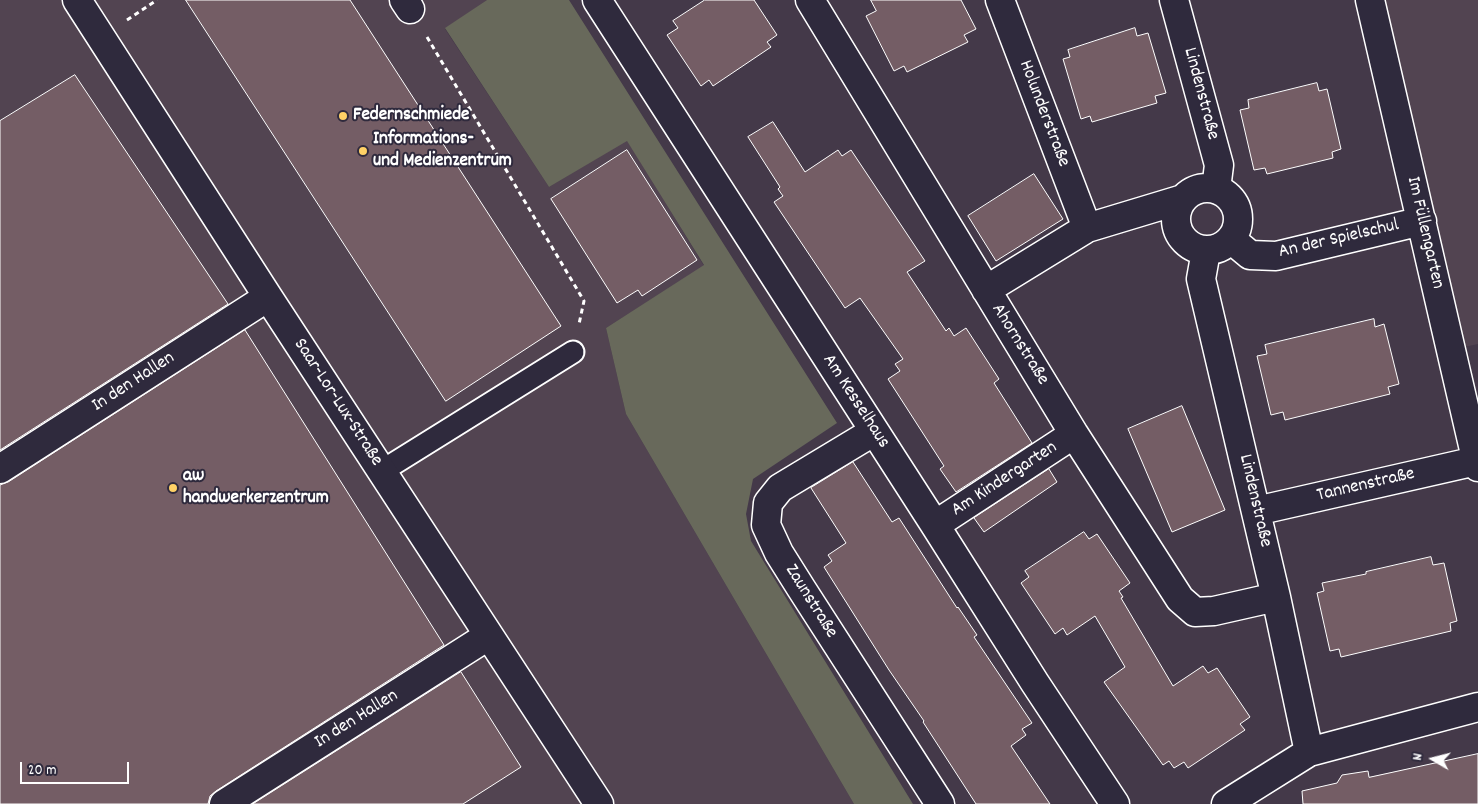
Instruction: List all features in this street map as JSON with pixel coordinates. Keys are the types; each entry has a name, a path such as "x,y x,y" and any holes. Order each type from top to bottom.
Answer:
{"street":[{"name":"Saar-Lor-Lux-Straße","path":"77,0 488,636 599,804"},
{"name":"Am Kesselhaus","path":"596,0 1035,683 1115,804"},
{"name":"Ahornstraße","path":"810,0 1074,434 1180,599 1195,612 1214,611 1276,597"},
{"name":"Holunderstraße","path":"1000,0 1087,228"},
{"name":"Lindenstraße","path":"1174,0 1219,165 1216,188"},
{"name":"Im Füllengarten","path":"1370,0 1477,464"},
{"path":"986,290 1087,228 1183,199 1192,191 1204,188 1216,188 1230,197 1238,210 1238,226 1232,240 1220,248 1206,251 1190,246 1178,233 1176,216 1183,199"},
{"name":"An der Spielschul","path":"1232,240 1250,255 1276,256 1422,222"},
{"name":"Lindenstraße","path":"1206,251 1200,279 1276,597 1308,752"},
{"name":"In den Hallen","path":"0,469 268,297"},
{"name":"Zaunstraße","path":"874,432 780,488 768,504 766,525 779,553 792,574 940,804"},
{"name":"Am Kindergarten","path":"935,525 1074,434"},
{"name":"Tannenstraße","path":"1256,511 1477,464"},
{"name":"In den Hallen","path":"224,804 488,636"},
{"path":"1226,804 1308,752 1478,707"}],"lane":[{"path":"382,471 573,352"}],"path":[{"path":"407,4 584,301 573,352"}],"shaded area":[{"path":"0,0 487,0 445,29 549,187 627,140 704,266 606,328 626,414 854,804 0,804"},
{"path":"1381,0 1478,0 1478,344 1464,347"}],"green space":[{"path":"487,0 569,0 837,423 753,479 746,514 751,541 913,804 854,804 626,414 606,328 704,265 627,141 549,187 445,28"}],"building":[{"path":"186,0 350,0 561,326 446,401"},
{"path":"705,0 754,0 777,35 767,42 771,47 713,86 709,80 701,86 667,35 678,28 673,21"},
{"path":"871,0 961,0 976,29 964,35 968,42 907,72 904,66 894,71 866,16 876,11"},
{"path":"1135,28 1137,36 1148,33 1166,93 1155,96 1157,103 1092,122 1090,116 1081,119 1063,59 1070,57 1068,50"},
{"path":"75,75 228,304 0,450 0,121"},
{"path":"1317,83 1319,91 1327,89 1341,149 1332,152 1333,158 1267,174 1265,168 1254,170 1240,110 1249,108 1248,100"},
{"path":"773,122 805,172 838,150 842,156 851,150 925,261 907,272 946,331 949,328 954,336 966,328 999,379 994,383 1032,443 956,492 940,469 944,466 888,379 900,371 895,364 903,359 860,298 845,308 774,202 783,196 778,189 780,187 748,137"},
{"path":"627,150 697,260 642,296 638,290 617,303 551,199"},
{"path":"1034,174 1063,219 996,261 968,216"},
{"path":"1374,319 1375,327 1384,324 1399,384 1388,387 1390,394 1285,420 1283,412 1271,415 1257,356 1267,354 1265,345"},
{"name":"aw handwerkerzentrum","path":"245,330 444,645 216,791 210,796 208,804 0,804 0,485 8,482"},
{"path":"1182,406 1225,510 1172,532 1128,429"},
{"path":"853,462 892,522 899,518 957,608 977,635 974,637 1032,723 1022,729 1026,735 1011,746 1050,804 976,804 824,567 832,561 828,555 846,543 811,488"},
{"path":"1049,469 1057,482 984,532 974,518"},
{"path":"1084,532 1089,539 1097,534 1130,583 1119,591 1123,597 1121,598 1173,686 1203,666 1208,673 1217,668 1250,717 1240,724 1245,730 1188,768 1184,762 1174,768 1169,761 1163,765 1104,682 1125,667 1095,616 1067,635 1063,628 1055,634 1021,583 1029,577 1025,571"},
{"path":"1431,557 1433,565 1444,563 1457,621 1450,623 1451,631 1341,657 1339,649 1330,651 1317,593 1324,591 1322,583"},
{"path":"461,672 521,767 463,804 253,804"},
{"path":"1478,754 1478,804 1303,804 1302,791 1337,783 1342,775 1368,771 1369,777"}],"place":[{"name":"Federnschmiede","path":"343,116"},
{"name":"Informations- und Medienzentrum","path":"363,151"},
{"name":"aw handwerkerzentrum","path":"173,488"}]}
